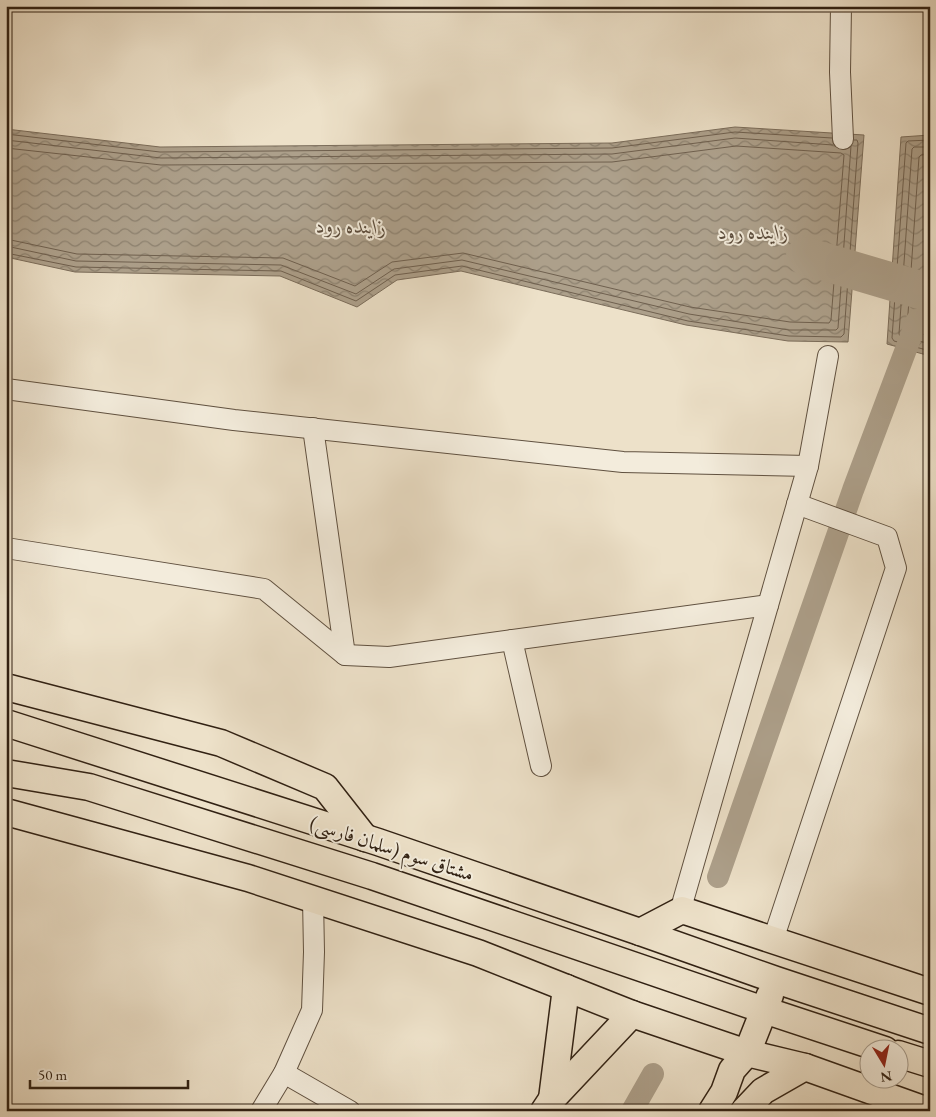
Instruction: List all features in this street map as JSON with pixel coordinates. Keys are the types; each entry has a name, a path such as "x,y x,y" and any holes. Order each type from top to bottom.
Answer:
{"main road":[{"path":"6,688 221,743 325,787 365,838"},
{"name":"مشتاق سوم (سلمان فارسی)","path":"6,723 365,838 776,980 930,1031"},
{"name":"مشتاق سوم (سلمان فارسی)","path":"6,773 89,787 363,873 858,1041"},
{"path":"6,812 248,878 478,953 632,1014 748,1053 805,1068 928,1111"},
{"path":"443,900 478,953"},
{"path":"640,932 682,910 930,992"},
{"path":"730,1106 732,1070 748,1053 776,980"},
{"path":"548,1105 566,988"},
{"path":"548,1105 632,1014"},
{"path":"691,1034 712,1053 730,1106"},
{"path":"730,1106 764,1091 805,1068"}],"street":[{"path":"842,6 840,72 843,139"},
{"path":"684,901 798,504 808,466 828,356"},
{"path":"6,389 234,420 623,462 808,466"},
{"path":"313,428 345,655"},
{"path":"773,940 896,568 887,537 798,504"},
{"path":"6,548 264,589 345,655 389,657 768,605"},
{"path":"512,640 541,766"},
{"path":"261,1111 284,1073 312,1010 314,952 312,899"},
{"path":"284,1073 350,1111"}],"water":[{"name":"زاینده رود","path":"735,127 864,135 848,342 788,341 686,325 461,271 397,280 357,307 280,276 75,272 6,257 6,129 160,147 612,143"},
{"path":"930,135 930,356 887,344 901,137"}],"waterway":[{"name":"زاینده رود","path":"805,256 930,293"},
{"path":"718,877 853,490 917,320"},
{"path":"632,1111 653,1074"}]}
